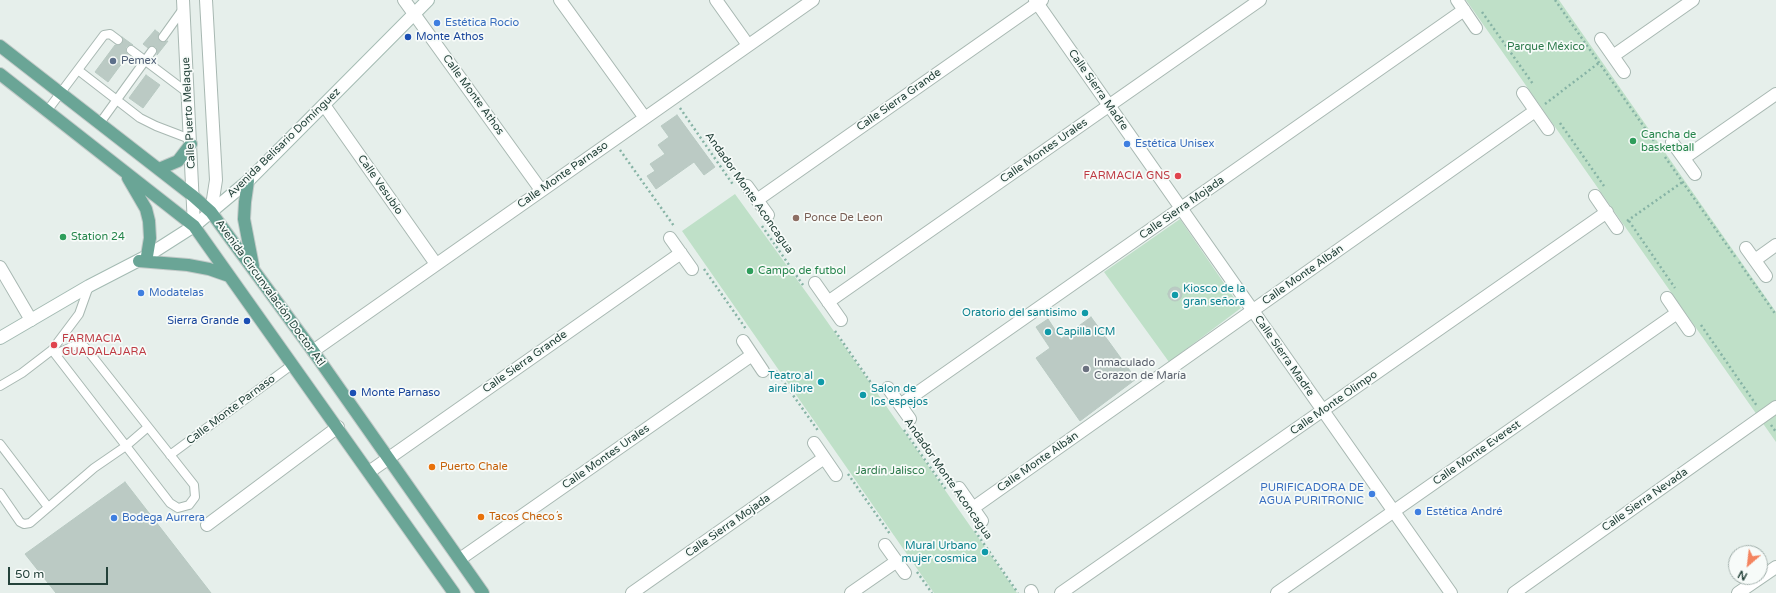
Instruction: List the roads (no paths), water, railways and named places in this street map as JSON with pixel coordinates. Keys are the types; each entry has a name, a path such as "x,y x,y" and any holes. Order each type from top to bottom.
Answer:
{"main road":[{"name":"Avenida Circunvalación Doctor Atl","path":"0,46 160,169 211,212 313,351 484,593"},
{"name":"Avenida Circunvalación Doctor Atl","path":"0,74 194,226 228,276 338,427 454,593"},
{"path":"160,169 178,161 190,142"},
{"path":"124,171 146,209 149,221 150,238 143,259 210,269 228,276"},
{"path":"248,181 244,219 253,269"}],"street":[{"name":"Calle Puerto Melaque","path":"206,0 216,180 211,212"},
{"name":"Calle Monte Athos","path":"404,0 541,190"},
{"name":"Avenida Belisario Domínguez","path":"0,338 89,286 143,259 194,226 248,181 428,0"},
{"path":"560,0 644,118"},
{"path":"716,0 748,45"},
{"name":"Calle Monte Parnaso","path":"313,351 813,0"},
{"name":"Calle Montes Urales","path":"828,302 1260,0"},
{"path":"1457,0 1476,28"},
{"path":"1612,55 1693,0"},
{"name":"Calle Sierra Madre","path":"1038,1 1109,106 1451,593"},
{"name":"Calle Sierra Grande","path":"757,200 1038,1"},
{"name":"Calle Puerto Melaque","path":"183,4 194,226"},
{"name":"Calle Sierra Mojada","path":"900,405 1464,10"},
{"path":"1601,39 1624,72"},
{"path":"1523,94 1548,129"},
{"path":"1684,158 1776,94"},
{"name":"Calle Vesubio","path":"324,105 436,264"},
{"name":"Calle Monte Albán","path":"972,508 1535,112"},
{"path":"1672,142 1695,174"},
{"path":"743,189 757,200 764,220"},
{"path":"1595,196 1617,228"},
{"name":"Calle Monte Olimpo","path":"1061,593 1607,212"},
{"path":"670,238 692,269"},
{"path":"1754,260 1776,245"},
{"path":"1746,248 1766,276"},
{"name":"Calle Sierra Grande","path":"369,472 681,253"},
{"path":"0,267 31,320"},
{"path":"810,286 828,302 837,324"},
{"path":"1667,298 1690,330"},
{"name":"Calle Monte Everest","path":"1278,593 1678,314"},
{"path":"743,341 763,371"},
{"name":"Calle Montes Urales","path":"460,559 752,355"},
{"path":"883,390 900,405 905,422"},
{"name":"Calle Sierra Nevada","path":"1514,593 1776,407"},
{"path":"207,525 338,427"},
{"path":"814,443 836,475"},
{"name":"Calle Sierra Mojada","path":"632,593 824,458"},
{"path":"955,492 972,508 977,525"},
{"path":"885,544 905,573"},
{"path":"851,593 897,562"},
{"path":"1738,593 1776,567"}],"lane":[{"path":"163,37 183,4"},
{"path":"47,111 104,35 110,34 118,40"},
{"path":"131,50 188,93"},
{"path":"100,123 152,51"},
{"path":"78,70 140,118 190,142"},
{"path":"54,352 79,314 89,286"},
{"path":"0,386 54,352 78,344 85,347 194,485 195,497 189,505 178,508 170,503 54,352"},
{"name":"Calle Monte Parnaso","path":"170,455 292,364"},
{"path":"0,493 20,522 24,524 30,523 94,468 126,446 148,427"},
{"path":"0,444 48,507"}],"place":[{"name":"Estética Rocio","path":"437,23"},
{"name":"Monte Athos","path":"408,37"},
{"name":"Pemex","path":"113,61"},
{"name":"Cancha de basketball","path":"1633,141"},
{"name":"Estética Unisex","path":"1127,144"},
{"name":"FARMACIA GNS","path":"1178,176"},
{"name":"Ponce De Leon","path":"796,218"},
{"name":"Station 24","path":"63,237"},
{"name":"Campo de futbol","path":"750,271"},
{"name":"Modatelas","path":"141,293"},
{"name":"Kiosco de la gran señora","path":"1175,295"},
{"name":"Oratorio del santisimo","path":"1085,313"},
{"name":"Sierra Grande","path":"247,321"},
{"name":"Capilla ICM","path":"1048,332"},
{"name":"FARMACIA GUADALAJARA","path":"54,345"},
{"name":"Inmaculado Corazon de María","path":"1086,369"},
{"name":"Teatro al aire libre","path":"821,382"},
{"name":"Monte Parnaso","path":"353,393"},
{"name":"Salon de los espejos","path":"863,395"},
{"name":"Puerto Chale","path":"432,467"},
{"name":"PURIFICADORA DE AGUA PURITRONIC","path":"1372,494"},
{"name":"Estética André","path":"1418,512"},
{"name":"Tacos Checo´s","path":"481,517"},
{"name":"Bodega Aurrera","path":"114,518"},
{"name":"Mural Urbano mujer cosmica","path":"985,552"}],"park label":[{"name":"Parque México","path":"1546,47"},
{"name":"Jardín Jalisco","path":"890,471"}]}
